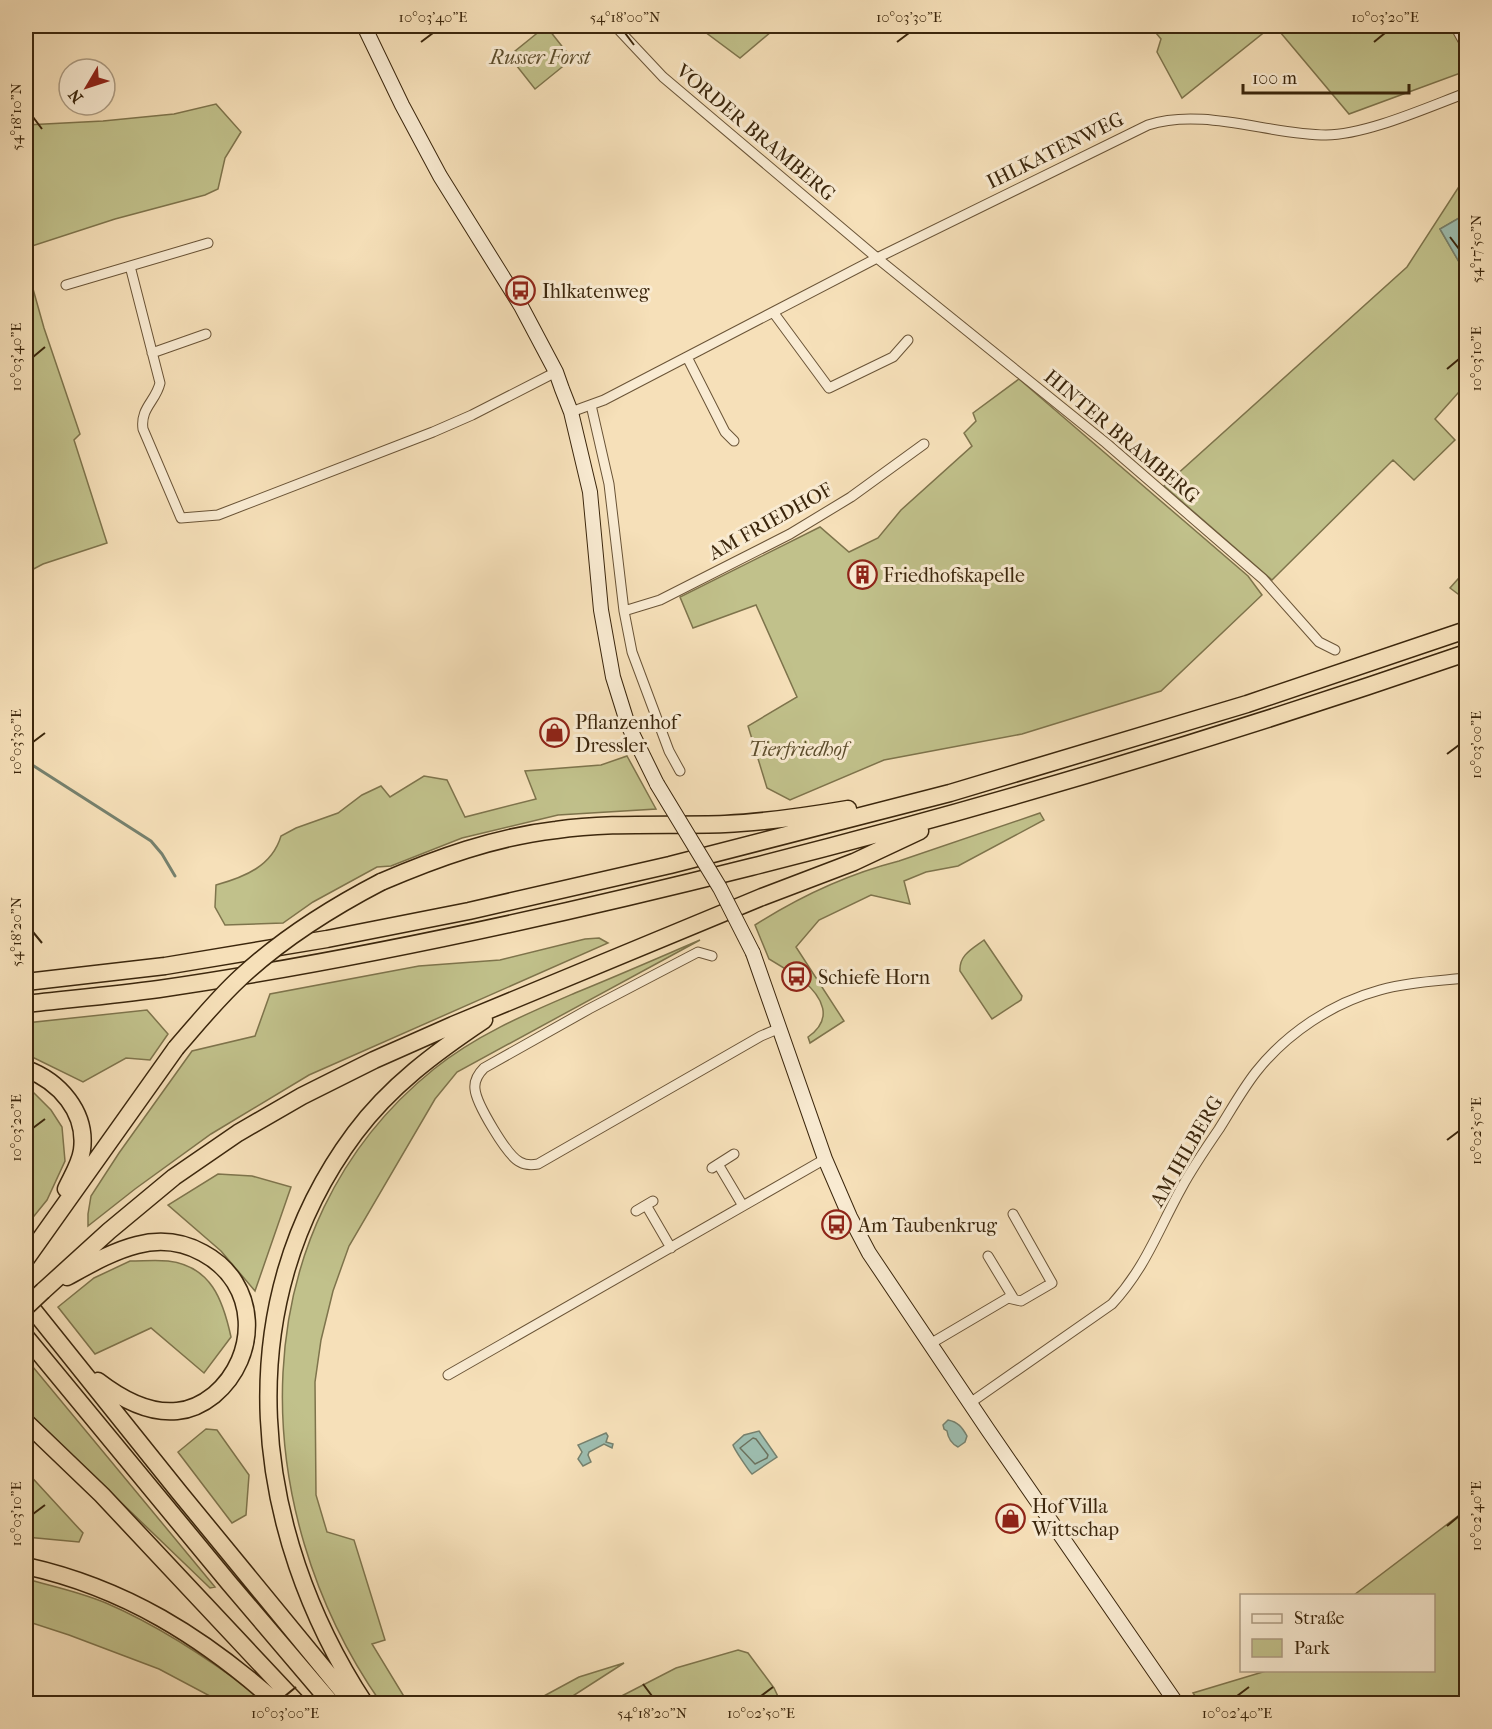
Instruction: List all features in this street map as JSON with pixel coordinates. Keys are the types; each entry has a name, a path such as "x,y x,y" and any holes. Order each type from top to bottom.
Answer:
{"highway":[{"path":"26,982 153,968 241,954 469,911 670,865 950,793 1236,708 1467,630"},
{"path":"26,1004 157,989 233,977 473,932 677,886 1065,783 1467,653"},
{"path":"26,1259 176,1048 206,1013 263,958 317,918 381,882 452,854 524,835 601,826 724,824 782,820 950,793"},
{"path":"26,1307 151,1195 238,1133 302,1096 453,1024 762,897 854,862 956,813"},
{"path":"365,1704 329,1644 313,1612 298,1574 285,1530 271,1458 268,1420 271,1346 276,1311 290,1260 309,1209 329,1171 355,1132 381,1102 424,1061 514,1000"},
{"path":"26,1070 53,1083 63,1093 77,1116 82,1138 79,1163 45,1232"},
{"path":"43,1291 77,1271 122,1250 138,1245 166,1242 195,1248 209,1256 230,1276 245,1305 246,1343 240,1363 222,1388 192,1408 159,1411 144,1407 112,1392 75,1362"},
{"path":"26,1301 353,1704"},
{"path":"26,1337 332,1704"},
{"path":"26,1422 90,1483 298,1704"},
{"path":"26,1566 116,1595 172,1623 232,1664 278,1704"}],"street":[{"path":"365,26 402,105 440,176 521,306 556,372 571,412 590,492 600,610 613,677 628,725 657,784 720,888 753,953 825,1159 850,1217 869,1254 1177,1704"},
{"path":"1455,26 1467,46"},
{"name":"VORDER BRAMBERG","path":"617,28 663,77 877,258"},
{"name":"IHLKATENWEG","path":"571,412 591,405 877,258 1156,122 1187,119 1244,124 1310,134 1333,134 1388,121 1467,93"},
{"path":"66,285 208,243"},
{"name":"HINTER BRAMBERG","path":"877,258 1115,451 1263,579 1319,642 1335,650"},
{"path":"130,267 160,383 155,396 143,413 143,429 181,518 218,515 434,432 556,372"},
{"path":"773,312 829,388 893,357 908,340"},
{"path":"152,353 206,334"},
{"path":"687,357 725,432 734,441"},
{"path":"591,405 609,484 624,611 632,652 669,751 680,771"},
{"name":"AM FRIEDHOF","path":"624,611 660,600 790,534 851,497 924,444"},
{"path":"712,956 698,952 589,1009 484,1068 475,1088 478,1100 499,1138 513,1157 522,1164 538,1164 761,1036 780,1028"},
{"name":"AM IHLBERG","path":"967,1398 1112,1304 1128,1287 1150,1252 1194,1167 1244,1088 1279,1047 1310,1022 1355,999 1381,990 1418,982 1467,978"},
{"path":"734,1154 715,1166 743,1206"},
{"path":"448,1375 825,1159"},
{"path":"636,1211 650,1203 671,1248"},
{"path":"930,1344 1008,1298 1022,1301 1052,1283 1013,1214"},
{"path":"987,1256 1014,1299"}],"green space":[{"name":"Russer Forst","path":"546,26 572,59 535,89 509,56"},
{"path":"697,26 778,26 740,58"},
{"path":"1162,26 1272,26 1182,98 1157,52 1161,39 1156,33"},
{"path":"1275,26 1466,26 1466,71 1349,114"},
{"path":"216,104 241,132 225,158 218,189 205,195 115,219 26,248 26,125 174,114"},
{"path":"1466,180 1466,214 1440,229 1466,274 1466,384 1435,419 1455,440 1414,480 1393,460 1272,580 1164,486 1407,267 1460,185"},
{"path":"26,264 44,328 80,434 74,440 107,543 43,564 26,573"},
{"name":"Tierfriedhof","path":"1019,379 1248,576 1262,595 1161,691 1022,734 884,760 790,800 767,788 748,726 797,697 756,605 693,628 680,597 820,527 849,552 878,538 901,510 972,446 964,433 976,421 973,413"},
{"path":"1466,570 1466,600 1450,588"},
{"path":"627,756 656,809 558,815 462,838 391,866 377,867 313,902 283,923 225,925 215,907 216,885 247,874 264,863 277,846 281,836 296,828 338,813 362,795 381,786 390,797 424,776 447,780 465,817 536,799 525,771 601,765"},
{"path":"1040,813 1044,820 958,866 926,872 904,881 910,904 871,895 819,920 796,947 844,1021 810,1043 808,1037 821,1023 823,1016 820,1001 802,980 804,976 795,969 792,973 769,959 755,925 806,896 843,880"},
{"path":"599,938 608,943 309,1075 211,1134 88,1226 91,1196 192,1051 255,1036 270,994 419,966 500,960 585,939"},
{"path":"700,940 457,1072 435,1099 349,1246 333,1291 321,1340 315,1382 316,1495 327,1532 354,1540 385,1640 372,1644 408,1703 381,1703 336,1627 304,1544 286,1459 283,1372 295,1288 324,1207 370,1134 434,1069 450,1057 520,1017"},
{"path":"984,940 1022,996 1021,1000 992,1019 960,971 964,957"},
{"path":"147,1010 168,1034 150,1060 126,1058 83,1082 26,1054 26,1023"},
{"path":"26,1093 34,1093 51,1110 62,1127 65,1161 47,1200 26,1226"},
{"path":"218,1174 252,1176 291,1187 255,1291 221,1251 168,1205"},
{"path":"130,1261 168,1261 183,1264 205,1277 213,1287 224,1310 231,1337 204,1373 151,1328 95,1354 58,1307 94,1278"},
{"path":"26,1361 215,1587 210,1588 26,1411"},
{"path":"206,1429 217,1430 249,1475 246,1515 232,1523 178,1452"},
{"path":"26,1471 83,1533 79,1542 26,1537"},
{"path":"1466,1510 1466,1703 1200,1703 1193,1693 1263,1672 1435,1672 1435,1594 1355,1594"},
{"path":"26,1579 96,1599 128,1613 169,1635 229,1674 267,1703 223,1703 159,1669 26,1621"},
{"path":"738,1650 748,1653 774,1688 781,1703 608,1703 676,1668"},
{"path":"624,1663 562,1703 531,1703 579,1677"}],"water":[{"path":"1466,214 1466,274 1440,229"},
{"path":"948,1420 959,1425 967,1436 965,1442 958,1447 944,1429 943,1425"},
{"path":"759,1431 777,1457 752,1474 733,1445 744,1435"},
{"path":"606,1433 608,1436 606,1442 613,1444 612,1448 604,1444 589,1452 591,1462 583,1466 578,1459 582,1452 578,1445"}],"waterway":[{"path":"26,761 151,841 175,876"}],"place":[{"name":"Ihlkatenweg","path":"521,291"},
{"name":"Friedhofskapelle","path":"862,575"},
{"name":"Pflanzenhof Dressler","path":"554,733"},
{"name":"Schiefe Horn","path":"797,977"},
{"name":"Am Taubenkrug","path":"837,1225"},
{"name":"Hof Villa Wittschap","path":"1011,1518"}]}
